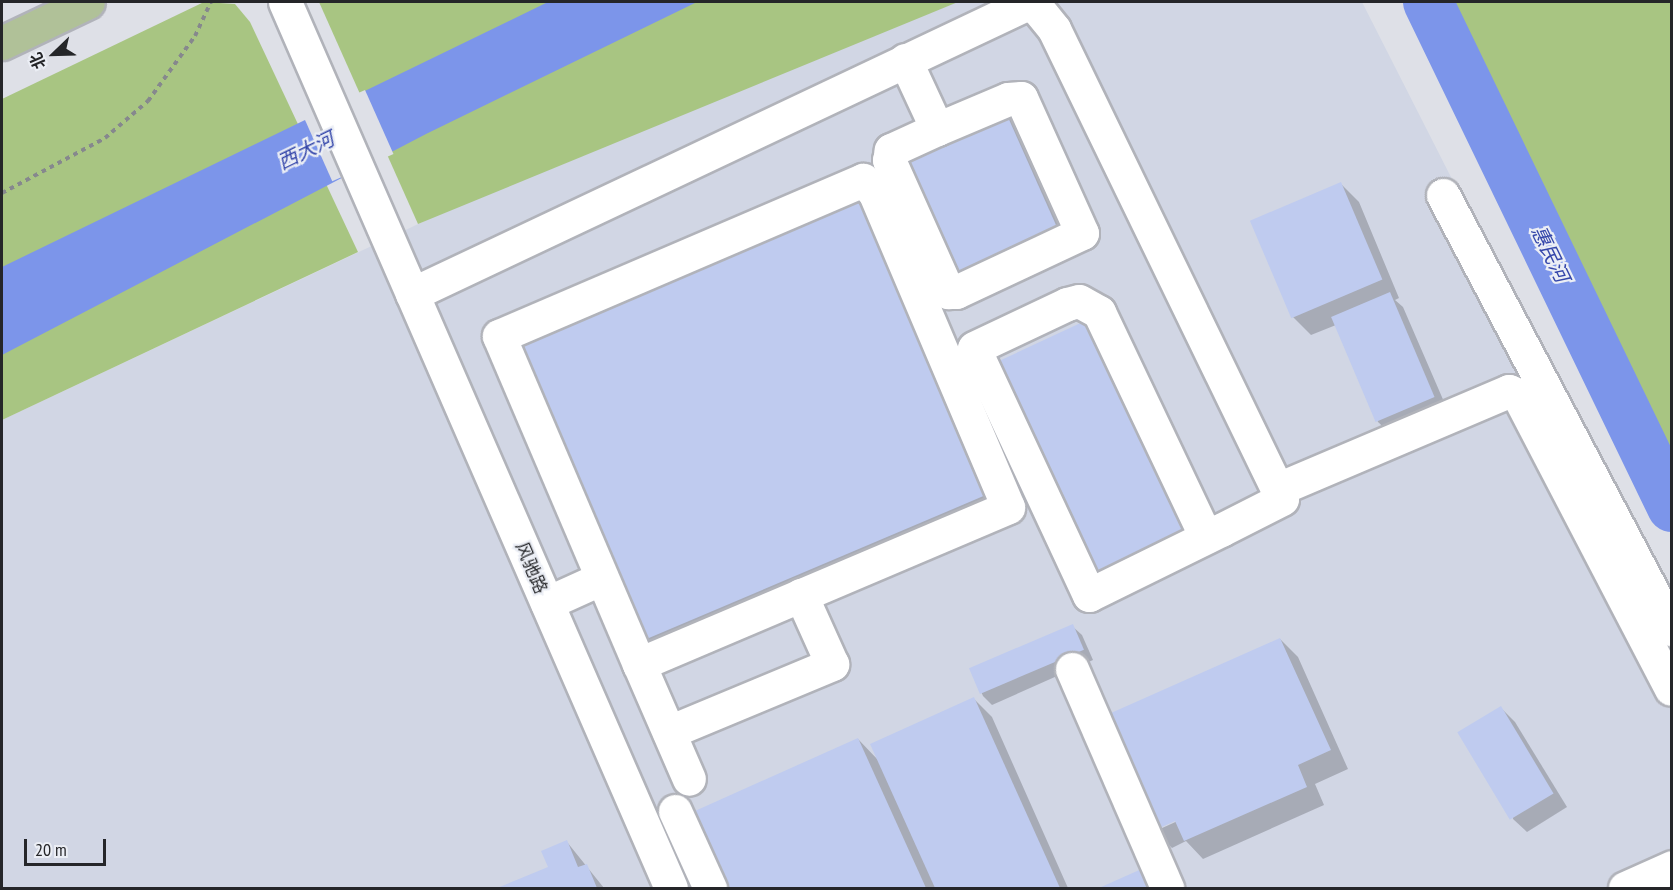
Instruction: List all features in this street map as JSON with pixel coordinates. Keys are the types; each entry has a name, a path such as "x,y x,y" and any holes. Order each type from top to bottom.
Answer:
{"main road":[{"path":"2,43 88,2"}],"street":[{"path":"412,294 1009,10 1026,4 1037,8 1054,29 1282,499 1206,537 1089,595 974,348 1067,304 1079,301 1099,312 1206,537"},
{"name":"风驰路","path":"286,5 671,888"},
{"path":"904,60 938,129"},
{"path":"1021,98 1082,233 956,292 948,292 888,155 938,129 1008,99 1021,98"},
{"path":"639,664 1008,507 875,193 863,180 499,336 602,578 639,664 669,732 689,779"},
{"path":"1443,195 1671,629"},
{"path":"1278,489 1509,391 1518,395 1671,690"},
{"path":"547,603 602,578"},
{"path":"669,732 832,664 801,595"},
{"path":"1072,669 1167,888"},
{"path":"675,811 710,888"},
{"path":"1625,888 1671,867"}],"path":[{"path":"2,193 105,138 148,101 195,36 211,2"}],"shaded area":[{"path":"890,2 1362,2 1671,610 1671,888 2,888 2,420"}],"green space":[{"path":"204,2 235,4 250,22 358,252 2,420 2,99"},
{"path":"319,2 958,2 418,224"},
{"path":"1448,2 1671,2 1671,461"}],"water":[{"name":"西大河","path":"548,2 697,2 426,134 2,355 2,267"}],"pier":[{"path":"365,90 393,154 332,181 304,117"}],"building":[{"path":"1007,115 1059,231 948,280 896,164"},
{"path":"1341,182 1382,280 1291,318 1250,221"},
{"path":"859,198 985,495 640,642 514,345"},
{"path":"1390,292 1435,397 1376,422 1331,317"},
{"path":"1087,320 1185,531 1096,573 997,362"},
{"path":"1073,624 1084,650 980,694 969,668"},
{"path":"1280,638 1331,750 1298,765 1307,787 1184,841 1175,821 1153,831 1102,717"},
{"path":"974,697 1060,888 935,888 870,744"},
{"path":"1501,706 1554,793 1510,820 1457,732"},
{"path":"858,738 926,888 719,888 686,815"},
{"path":"567,840 578,867 587,864 597,888 497,888 548,867 541,851"},
{"path":"1146,867 1155,888 1099,888"}],"waterway":[{"name":"惠民河","path":"1428,2 1672,507"}]}
